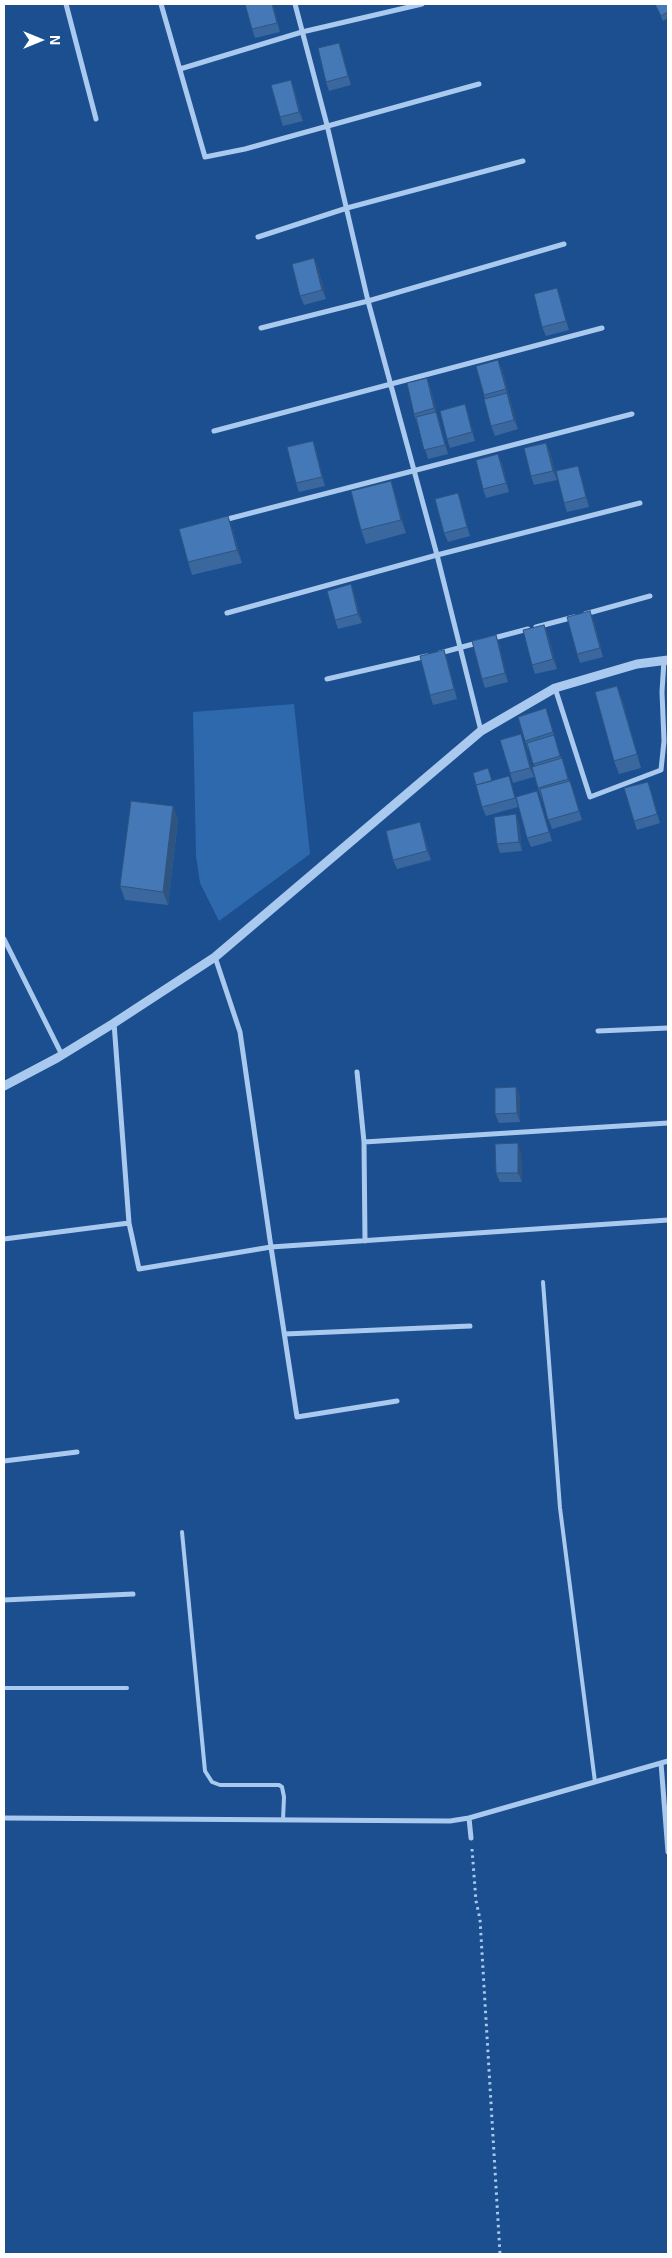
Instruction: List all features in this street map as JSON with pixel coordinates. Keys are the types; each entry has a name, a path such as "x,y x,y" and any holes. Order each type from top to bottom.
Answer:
{"street":[{"path":"66,4 96,119"},
{"path":"161,4 205,157 245,148 479,84"},
{"path":"295,4 327,125 368,301 437,555 481,731"},
{"path":"180,69 302,32 422,4"},
{"path":"258,237 347,208 523,161"},
{"path":"261,328 368,301 564,244"},
{"path":"214,431 392,386 602,328"},
{"path":"221,521 632,414"},
{"path":"227,613 437,555 640,503"},
{"path":"327,680 461,647 650,596"},
{"path":"4,1086 62,1055 215,957 481,731 555,688 637,664 666,660 662,692 664,741 661,770 590,797 555,688"},
{"path":"4,939 62,1055"},
{"path":"215,957 240,1032 297,1417 397,1401"},
{"path":"114,1023 129,1224 139,1269 271,1246 668,1220"},
{"path":"598,1031 668,1028"},
{"path":"357,1072 364,1142 365,1241"},
{"path":"364,1142 668,1123"},
{"path":"4,1240 129,1224"},
{"path":"285,1334 470,1326"},
{"path":"4,1461 78,1452"},
{"path":"4,1600 133,1594"},
{"path":"4,1818 450,1821 469,1818 668,1761"},
{"path":"661,1763 668,1852"},
{"path":"469,1818 471,1838"}],"lane":[{"path":"543,1282 560,1508 595,1782"},
{"path":"182,1532 205,1771 212,1782 220,1785 279,1785 282,1787 284,1797 283,1820"},
{"path":"4,1688 127,1688"}],"path":[{"path":"471,1838 476,1901 480,1919 500,2254"}],"shaded area":[{"path":"294,704 310,854 219,921 200,883 196,856 193,712"}],"building":[{"path":"245,4 272,4 277,23 252,29"},
{"path":"655,4 667,4 668,12 661,16"},
{"path":"339,43 348,76 326,82 318,48"},
{"path":"291,80 299,112 280,117 271,85"},
{"path":"314,258 322,290 300,296 292,264"},
{"path":"557,288 566,321 542,327 534,294"},
{"path":"498,360 506,389 484,395 476,366"},
{"path":"427,378 434,408 414,414 407,383"},
{"path":"507,393 514,420 491,426 484,399"},
{"path":"465,404 472,432 447,439 440,411"},
{"path":"436,412 445,445 424,450 416,417"},
{"path":"313,441 322,477 296,483 287,447"},
{"path":"546,443 553,471 531,476 524,448"},
{"path":"498,454 506,483 483,489 476,460"},
{"path":"578,466 586,497 564,503 556,471"},
{"path":"391,481 401,520 361,530 351,491"},
{"path":"458,493 467,527 444,533 435,499"},
{"path":"228,516 237,550 188,562 179,529"},
{"path":"351,584 358,614 335,620 327,591"},
{"path":"590,611 600,648 577,654 567,617"},
{"path":"544,625 553,659 532,665 523,630"},
{"path":"496,635 505,673 482,679 472,641"},
{"path":"444,650 454,689 430,695 420,656"},
{"path":"617,686 637,754 614,761 595,692"},
{"path":"546,708 553,732 525,741 518,717"},
{"path":"521,734 530,768 510,773 500,740"},
{"path":"554,735 560,756 533,764 527,743"},
{"path":"562,758 568,779 538,788 532,767"},
{"path":"488,768 492,781 476,785 473,773"},
{"path":"509,776 515,798 482,807 476,785"},
{"path":"570,781 579,811 548,820 540,789"},
{"path":"648,782 657,814 634,821 624,788"},
{"path":"537,791 549,832 527,838 516,797"},
{"path":"131,801 173,806 163,892 120,886"},
{"path":"516,814 519,842 497,844 494,817"},
{"path":"420,822 427,851 393,860 386,831"},
{"path":"516,1087 517,1113 495,1114 495,1088"},
{"path":"518,1143 518,1173 496,1173 495,1144"}]}
